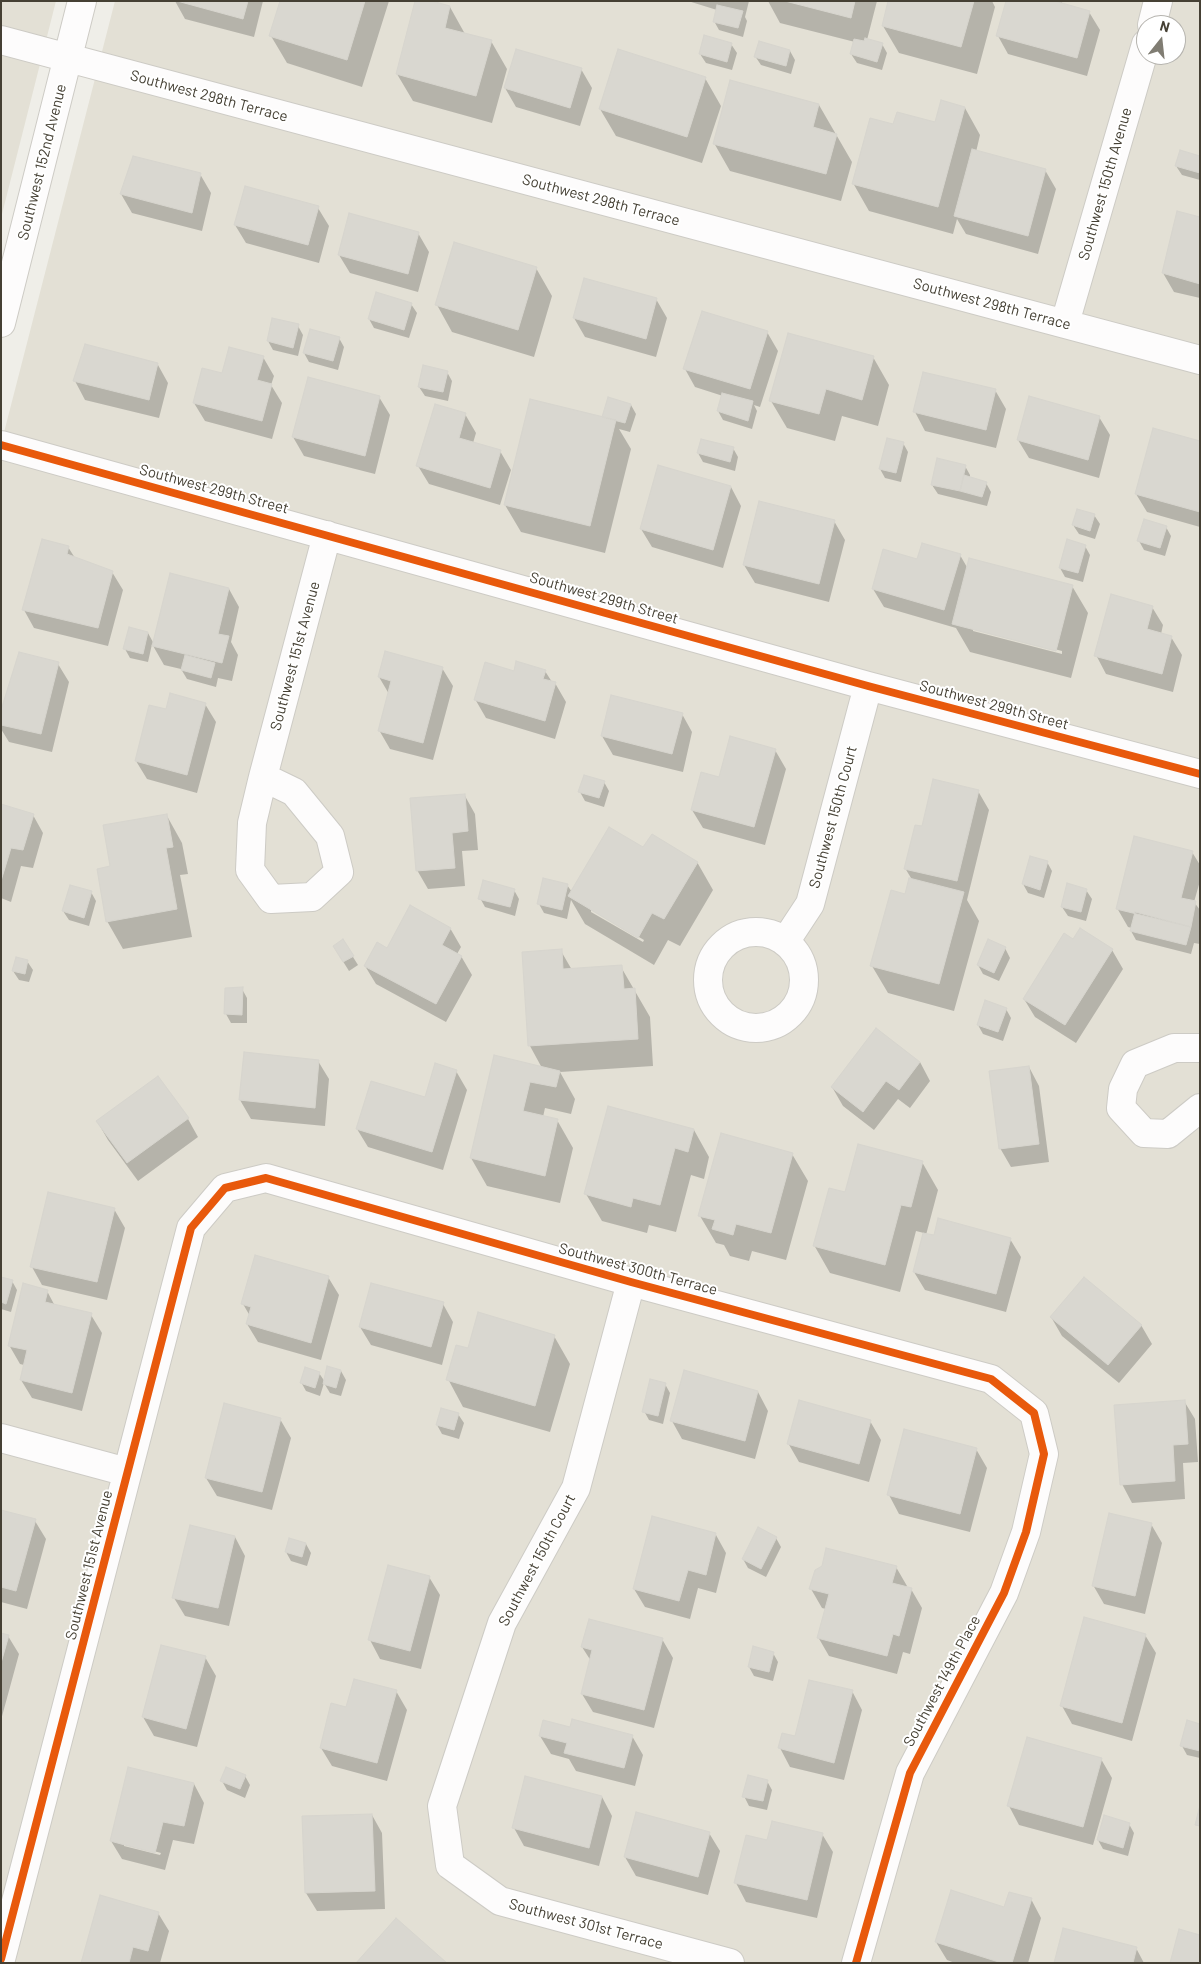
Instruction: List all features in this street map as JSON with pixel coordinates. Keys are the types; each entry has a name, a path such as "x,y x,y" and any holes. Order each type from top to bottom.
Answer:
{"street":[{"name":"Southwest 152nd Avenue","path":"1,323 82,1"},
{"path":"1154,15 1158,1"},
{"name":"Southwest 298th Terrace","path":"1,40 1200,360"},
{"name":"Southwest 150th Avenue","path":"1064,323 1140,65"},
{"name":"Southwest 299th Street","path":"1,445 327,534 868,686 1200,774"},
{"name":"Southwest 151st Avenue","path":"263,777 327,534"},
{"name":"Southwest 150th Court","path":"785,942 810,904 868,686"},
{"path":"1200,1048 1174,1048 1135,1064 1123,1089 1121,1108 1144,1133 1168,1134 1200,1108"},
{"name":"Southwest 300th Terrace","path":"224,1188 266,1178 631,1282 991,1379 1034,1413"},
{"name":"Southwest 151st Avenue","path":"1,1959 192,1228 224,1188"},
{"name":"Southwest 150th Court","path":"450,1866 442,1806 502,1623 576,1488 631,1282"},
{"name":"Southwest 149th Place","path":"856,1963 910,1772 1004,1593 1026,1532 1044,1454 1034,1413"},
{"path":"1,1438 127,1472"},
{"name":"Southwest 301st Terrace","path":"450,1866 500,1901 730,1963"}],"shaded area":[{"path":"1,1 56,1 1,218"},
{"path":"115,1 1200,1 1200,1963 1,1963 1,444"}],"building":[{"path":"177,1 248,1 243,19"},
{"path":"280,1 365,1 347,60 269,36"},
{"path":"415,1 432,1 450,6 445,28 492,40 476,96 396,74"},
{"path":"785,1 855,1 851,18"},
{"path":"888,1 974,1 961,47 882,26"},
{"path":"1006,1 1055,1 1090,11 1077,58 996,36"},
{"path":"717,5 743,11 738,28 713,22"},
{"path":"704,35 732,43 727,62 699,54"},
{"path":"865,38 883,43 877,62 850,54 854,39 864,41"},
{"path":"759,41 790,50 786,66 754,57"},
{"path":"516,49 582,68 570,108 504,88"},
{"path":"618,49 706,77 687,137 599,109"},
{"path":"730,80 819,104 813,127 837,134 826,174 713,144"},
{"path":"941,100 965,107 938,207 852,184 870,118 893,124 897,112 935,122"},
{"path":"972,149 1046,169 1028,236 954,216"},
{"path":"1180,150 1200,156 1200,173 1175,166"},
{"path":"133,156 201,173 192,213 120,194"},
{"path":"245,186 319,206 308,245 234,225"},
{"path":"1177,211 1200,217 1200,284 1162,273"},
{"path":"349,213 419,232 408,274 338,255"},
{"path":"454,242 537,267 518,330 435,305"},
{"path":"584,278 657,298 646,339 573,318"},
{"path":"376,292 412,303 404,330 368,319"},
{"path":"702,311 768,331 750,389 683,369"},
{"path":"272,318 299,324 293,348 267,341"},
{"path":"310,329 340,337 333,361 303,353"},
{"path":"788,333 874,356 862,400 826,389 819,414 769,401"},
{"path":"85,344 158,363 149,400 73,381"},
{"path":"229,347 264,356 257,380 272,384 262,421 193,403 202,368 222,373"},
{"path":"423,365 448,371 443,392 418,387"},
{"path":"923,372 996,389 986,430 913,412"},
{"path":"308,377 380,396 365,456 292,437"},
{"path":"722,393 753,401 748,421 717,411"},
{"path":"1029,396 1100,416 1088,460 1017,440"},
{"path":"608,397 631,404 625,423 602,417"},
{"path":"530,399 616,420 590,526 504,505"},
{"path":"435,404 466,413 459,438 501,450 490,488 416,466"},
{"path":"1153,428 1200,441 1200,512 1135,494"},
{"path":"887,438 904,442 896,473 879,469"},
{"path":"701,439 734,447 730,462 697,453"},
{"path":"937,458 966,465 960,491 931,485"},
{"path":"658,465 731,486 713,550 640,529"},
{"path":"964,475 987,482 982,497 960,491"},
{"path":"759,501 835,520 819,584 743,565"},
{"path":"1077,509 1095,514 1090,531 1072,525"},
{"path":"1144,519 1167,526 1160,548 1137,541"},
{"path":"42,539 69,546 67,554 113,571 98,628 22,610"},
{"path":"1067,539 1086,545 1078,573 1059,568"},
{"path":"922,543 961,554 944,610 872,589 883,549 917,559"},
{"path":"969,558 1073,585 1056,651 952,624"},
{"path":"170,573 229,588 218,634 229,636 222,663 152,646"},
{"path":"1111,594 1153,606 1147,629 1172,636 1162,674 1094,656"},
{"path":"129,627 148,632 143,654 123,649"},
{"path":"385,651 443,667 423,743 378,731 391,681 378,677"},
{"path":"19,652 59,662 41,734 1,725 1,710"},
{"path":"185,655 215,663 211,678 181,670"},
{"path":"516,661 546,670 543,679 556,682 545,721 474,700 485,662 514,671"},
{"path":"170,693 206,703 187,775 135,761 149,705 166,709"},
{"path":"611,695 683,713 672,754 601,736"},
{"path":"730,736 776,749 754,827 691,810 701,772 719,777"},
{"path":"584,775 605,781 599,798 578,792"},
{"path":"933,779 979,790 957,881 904,869 915,825 922,826"},
{"path":"465,794 468,831 452,833 455,868 416,871 410,798"},
{"path":"1,804 34,814 23,850 11,848 1,881"},
{"path":"167,814 173,847 166,848 177,909 106,922 97,869 110,866 103,825"},
{"path":"609,827 643,847 652,834 698,862 664,919 652,913 638,938 568,896"},
{"path":"1134,836 1193,851 1181,898 1196,901 1191,927 1116,909"},
{"path":"1030,856 1048,861 1040,890 1022,884"},
{"path":"543,878 568,884 562,910 537,904"},
{"path":"909,878 964,892 939,984 870,966 891,890 905,894"},
{"path":"483,880 515,889 510,907 478,899"},
{"path":"1067,883 1087,889 1081,912 1061,907"},
{"path":"70,885 92,891 84,918 62,911"},
{"path":"410,905 451,928 442,945 462,956 436,1004 364,966 377,942 387,948"},
{"path":"1135,912 1191,927 1186,945 1130,931"},
{"path":"1080,928 1113,949 1065,1025 1023,999 1064,933 1073,939"},
{"path":"343,939 354,956 343,962 333,946"},
{"path":"988,939 1006,947 994,973 977,965"},
{"path":"562,949 563,969 622,965 624,989 635,988 638,1039 528,1046 522,952"},
{"path":"16,957 28,960 25,974 12,971"},
{"path":"243,987 242,1015 224,1014 225,988"},
{"path":"985,1000 1007,1008 998,1032 977,1025"},
{"path":"876,1028 920,1062 899,1090 886,1081 863,1112 831,1087"},
{"path":"244,1052 319,1060 315,1108 239,1100"},
{"path":"494,1055 560,1071 556,1087 530,1082 523,1111 558,1119 545,1176 470,1158"},
{"path":"435,1063 457,1070 432,1152 356,1129 371,1081 425,1097"},
{"path":"1029,1066 1039,1144 999,1149 989,1071"},
{"path":"158,1076 189,1118 127,1163 96,1121"},
{"path":"608,1106 694,1129 688,1152 675,1148 660,1205 633,1198 631,1207 584,1194"},
{"path":"721,1133 793,1153 771,1233 736,1224 733,1235 712,1229 715,1220 698,1216"},
{"path":"858,1144 923,1161 911,1207 901,1205 885,1265 813,1246 829,1188 845,1192"},
{"path":"48,1192 115,1208 97,1282 30,1267"},
{"path":"938,1218 1011,1238 996,1294 913,1272 923,1233 934,1235"},
{"path":"255,1255 329,1276 311,1343 246,1324 251,1307 241,1304"},
{"path":"1,1277 13,1280 6,1304 1,1302"},
{"path":"1084,1277 1142,1325 1108,1365 1050,1317"},
{"path":"23,1283 48,1290 45,1302 92,1313 72,1393 20,1380 27,1350 8,1346"},
{"path":"371,1283 444,1302 431,1347 359,1327"},
{"path":"478,1312 555,1335 535,1406 446,1380 456,1345 468,1348"},
{"path":"327,1366 341,1370 336,1388 323,1384"},
{"path":"305,1367 320,1372 315,1388 300,1383"},
{"path":"684,1370 758,1391 745,1441 670,1421"},
{"path":"650,1379 666,1383 658,1416 642,1412"},
{"path":"799,1400 871,1420 859,1464 787,1444"},
{"path":"1185,1400 1188,1444 1173,1445 1175,1481 1120,1485 1114,1405"},
{"path":"224,1403 281,1418 262,1492 205,1478"},
{"path":"441,1408 459,1413 454,1430 436,1425"},
{"path":"904,1429 977,1448 960,1514 887,1495"},
{"path":"1,1510 36,1519 16,1591 1,1587"},
{"path":"1109,1513 1152,1523 1135,1596 1092,1586"},
{"path":"652,1516 716,1533 706,1575 688,1570 679,1601 633,1589"},
{"path":"190,1525 235,1536 218,1608 172,1598"},
{"path":"758,1527 777,1537 761,1569 742,1559"},
{"path":"289,1538 306,1543 302,1557 285,1552"},
{"path":"826,1548 897,1566 892,1583 912,1588 899,1636 893,1634 887,1656 817,1638 829,1594 809,1589 815,1570 822,1566"},
{"path":"388,1565 430,1576 410,1651 368,1640"},
{"path":"1084,1617 1146,1634 1122,1723 1060,1706"},
{"path":"589,1619 663,1638 644,1710 581,1694 592,1650 581,1647"},
{"path":"1,1633 9,1635 1,1663"},
{"path":"161,1645 206,1656 186,1729 142,1717"},
{"path":"753,1646 774,1652 769,1672 748,1667"},
{"path":"354,1679 397,1690 377,1763 320,1748 331,1703 346,1707"},
{"path":"809,1680 853,1690 834,1763 778,1748 782,1733 795,1736"},
{"path":"572,1719 633,1735 624,1768 564,1753 567,1743 539,1736 543,1720 570,1727"},
{"path":"1187,1720 1200,1724 1200,1751 1180,1746"},
{"path":"1027,1737 1102,1758 1083,1827 1007,1806"},
{"path":"128,1767 194,1783 184,1826 163,1822 155,1853 110,1841"},
{"path":"226,1767 246,1775 240,1789 220,1781"},
{"path":"748,1775 768,1780 763,1801 742,1797"},
{"path":"525,1776 602,1796 589,1848 512,1828"},
{"path":"1200,1805 1200,1826 1195,1825"},
{"path":"636,1812 710,1832 698,1877 624,1857"},
{"path":"372,1814 375,1891 305,1893 302,1816"},
{"path":"1104,1815 1130,1823 1123,1848 1097,1840"},
{"path":"772,1821 823,1833 807,1900 734,1883 746,1835 767,1840"},
{"path":"951,1890 1004,1907 1009,1892 1032,1898 1012,1963 1002,1963 935,1942"},
{"path":"100,1895 159,1912 148,1951 133,1947 129,1963 81,1963"},
{"path":"396,1918 447,1963 356,1963"},
{"path":"1063,1928 1137,1947 1133,1963 1054,1963"},
{"path":"1179,1929 1200,1935 1200,1963 1170,1963"}],"cycle path":[{"path":"1,445 868,686 1200,774"},
{"path":"1,1959 191,1228 225,1188 266,1178 631,1282 991,1379 1034,1413 1044,1454 1026,1532 1004,1593 910,1773 856,1963"}]}
